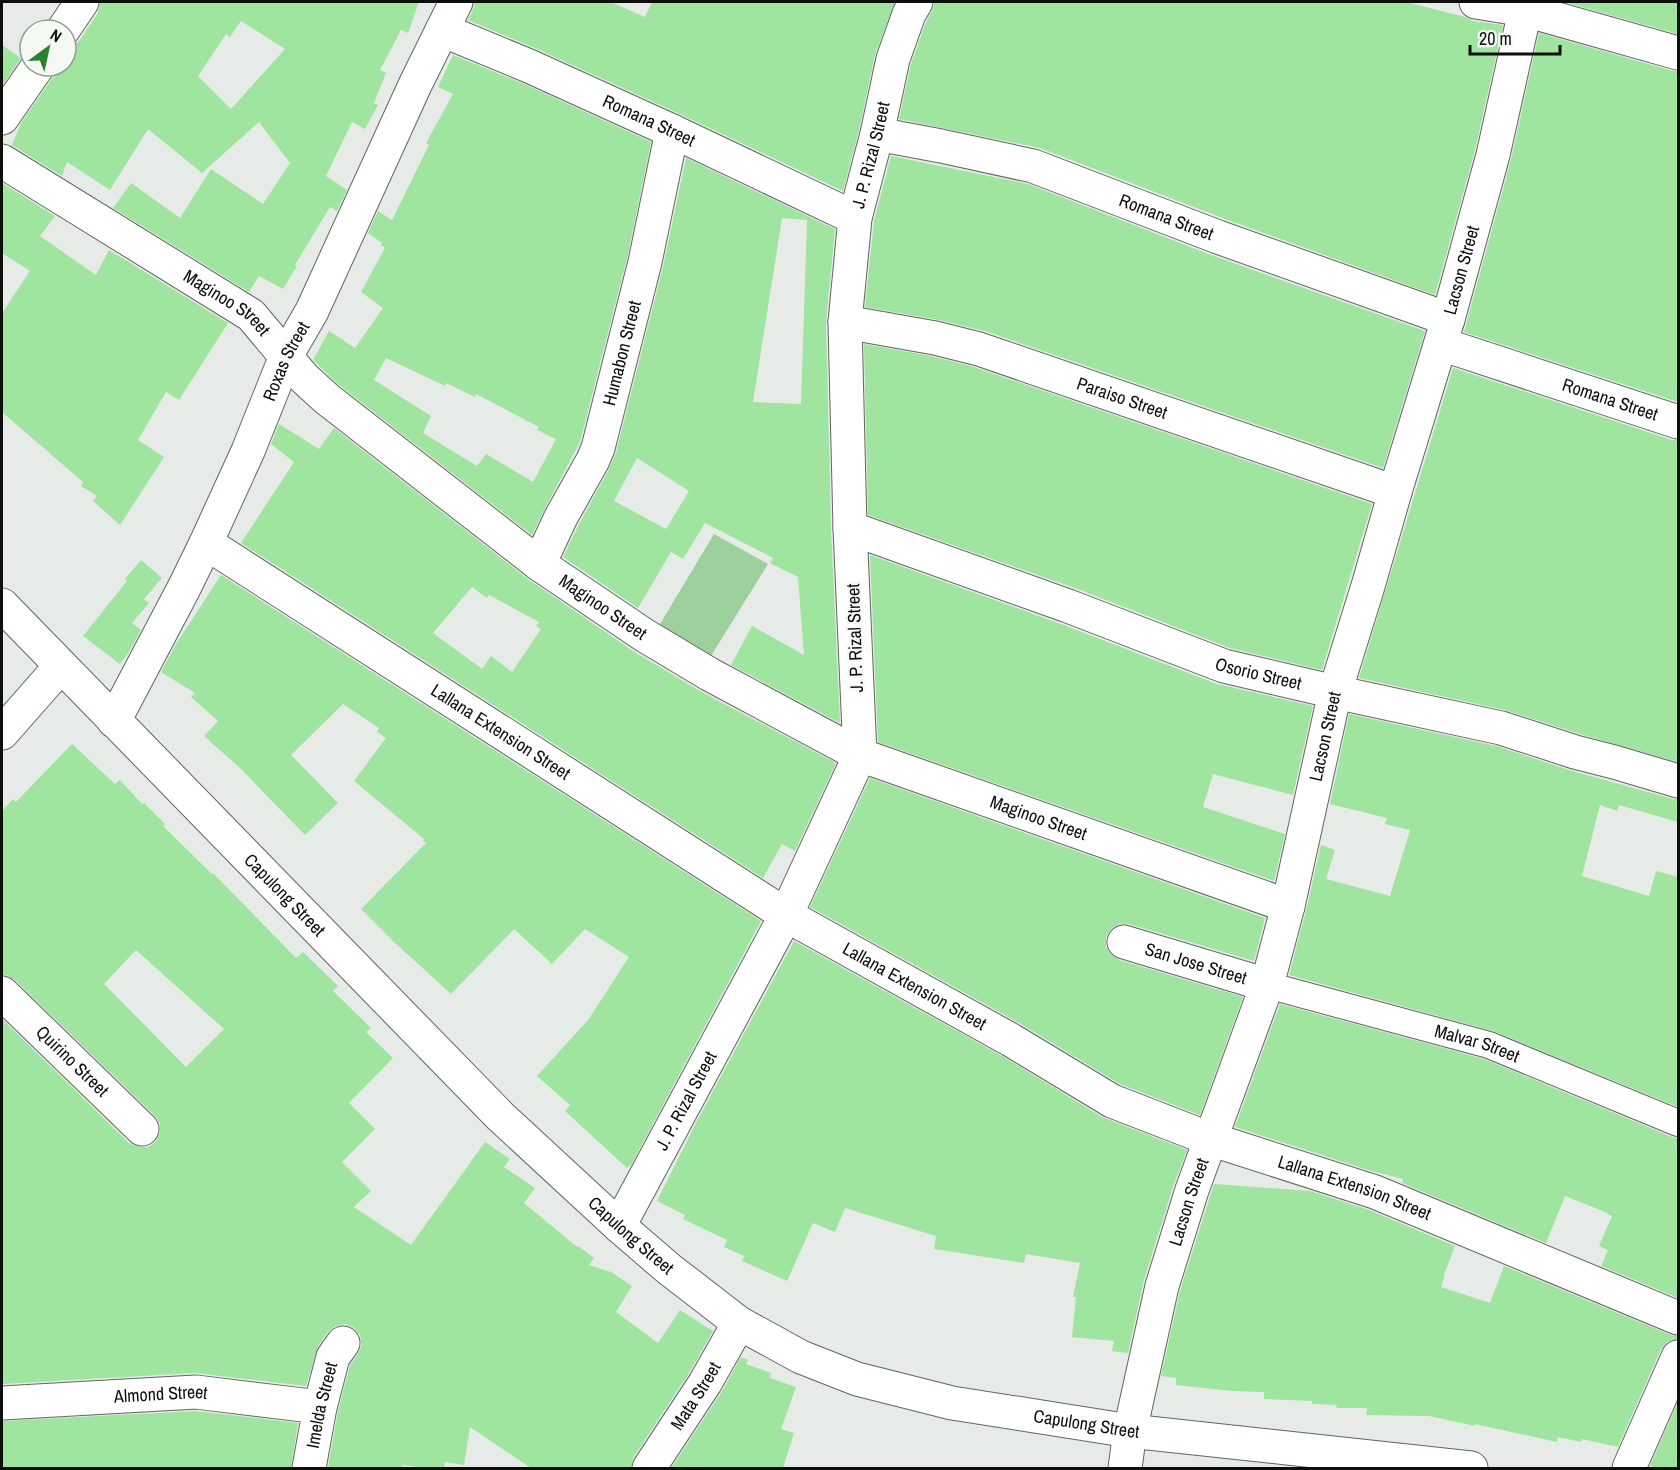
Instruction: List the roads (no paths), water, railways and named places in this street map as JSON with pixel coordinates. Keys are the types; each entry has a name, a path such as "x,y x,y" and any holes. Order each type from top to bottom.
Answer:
{"street":[{"path":"71,18 82,2"},
{"name":"J. P. Rizal Street","path":"619,1226 786,915 860,755 850,528 845,322 855,218 877,134 893,59 909,14 916,2"},
{"path":"1476,2 1526,6 1678,53"},
{"name":"Lacson Street","path":"1125,1468 1130,1431 1162,1286 1210,1139 1267,985 1288,906 1335,692 1445,331 1493,155 1526,6"},
{"name":"Romana Street","path":"449,16 529,66 672,130 855,218"},
{"name":"Roxas Street","path":"114,721 206,543 248,451 286,356 312,311 414,86 449,16"},
{"path":"2,118 30,78"},
{"name":"Humabon Street","path":"539,564 598,448 645,262 672,130"},
{"name":"Romana Street","path":"877,134 1033,166 1218,237 1445,331 1678,422"},
{"name":"Maginoo Street","path":"2,161 252,315 304,378 327,399 539,564 644,635 709,674 860,755 1288,906"},
{"name":"Paraiso Street","path":"845,322 935,338 979,349 1395,492"},
{"name":"Osorio Street","path":"850,528 1068,606 1224,666 1501,728 1678,781"},
{"name":"Lallana Extension Street","path":"206,543 786,915 1011,1040 1112,1101 1210,1139 1375,1192 1678,1318"},
{"name":"Capulong Street","path":"2,605 500,1116 619,1226 669,1269 740,1323 801,1357 856,1379 952,1403 1130,1431 1471,1468"},
{"path":"2,733 60,667"},
{"name":"San Jose Street","path":"1124,942 1267,985"},
{"name":"Malvar Street","path":"1267,985 1489,1045 1678,1123"},
{"name":"Quirino Street","path":"2,993 142,1129"},
{"name":"Mata Street","path":"649,1468 705,1383 740,1323"},
{"name":"Imelda Street","path":"309,1468 320,1407 333,1357 343,1343"},
{"path":"1629,1468 1678,1357"},
{"name":"Almond Street","path":"2,1403 196,1392 320,1407"}]}
